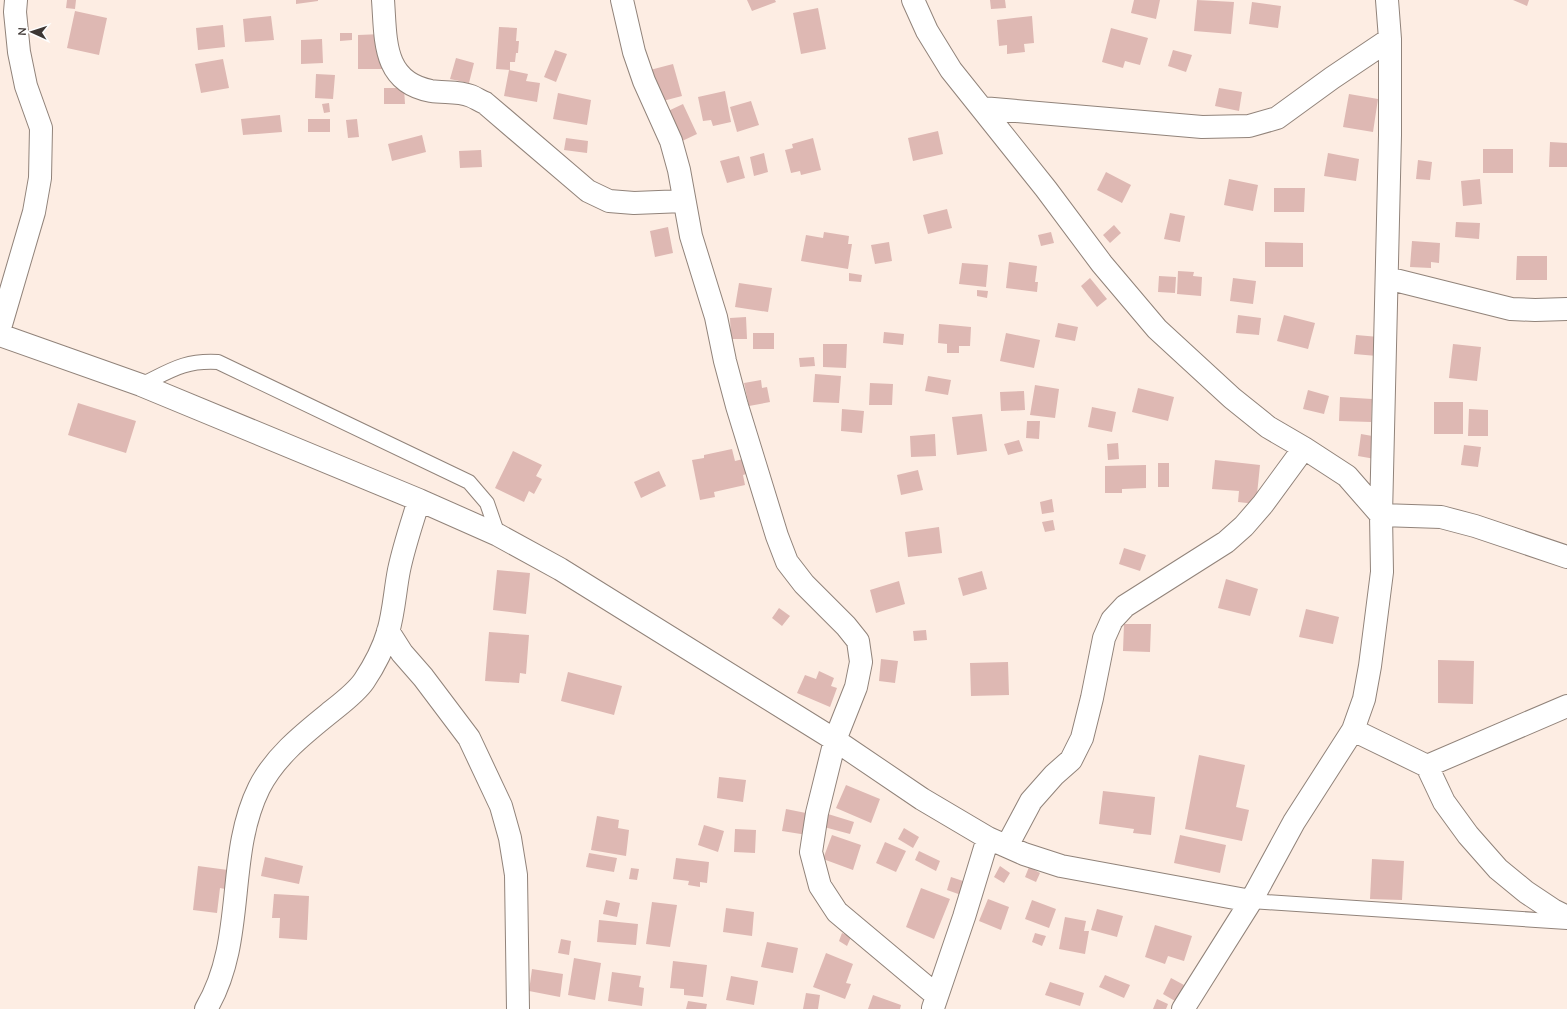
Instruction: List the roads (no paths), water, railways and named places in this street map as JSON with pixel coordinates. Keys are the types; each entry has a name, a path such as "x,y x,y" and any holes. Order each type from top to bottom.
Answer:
{"street":[{"path":"0,328 34,212 40,178 41,128 23,73 15,12 16,0"},
{"path":"383,0 387,47 392,66 402,78 416,87 470,96 485,104 588,191 609,201 634,203 684,201"},
{"path":"622,0 625,17 644,81 671,141 679,170 692,236 716,317 725,361 737,406 777,536 787,562 804,584 846,626 858,641 861,662 856,687 835,740 817,813 811,852 820,886 837,912 934,1002 964,917 997,842 1054,775 1070,760 1082,738 1104,638 1112,620 1125,606 1226,542 1244,526 1263,504 1304,448"},
{"path":"913,0 927,30 951,70 1046,189 1102,264 1157,330 1232,398 1268,427 1347,476 1381,515 1440,517 1474,526 1567,557"},
{"path":"1183,1009 1251,901 1294,822 1353,730 1364,699 1370,666 1382,572 1381,515 1390,135 1389,1"},
{"path":"982,108 1202,127 1249,126 1277,118 1332,78 1390,39"},
{"path":"1387,278 1511,309 1535,310 1567,308"},
{"path":"0,335 141,385 419,500 498,535 560,569 835,740 922,799 997,842 1024,854 1061,866 1251,901"},
{"path":"206,1009 213,997 226,963 233,926 242,843 248,815 260,787 276,763 298,738 342,703 364,682 378,657 388,631 399,568 419,500"},
{"path":"388,631 402,653 423,677 469,738 501,806 510,838 516,875 518,1009"},
{"path":"1427,766 1567,706"},
{"path":"1353,730 1427,766 1444,802 1468,835 1498,869 1526,892 1553,910 1567,917"}],"lane":[{"path":"141,385 185,364 201,361 218,362 469,482 487,503 498,535"},
{"path":"1251,901 1567,922"}]}
